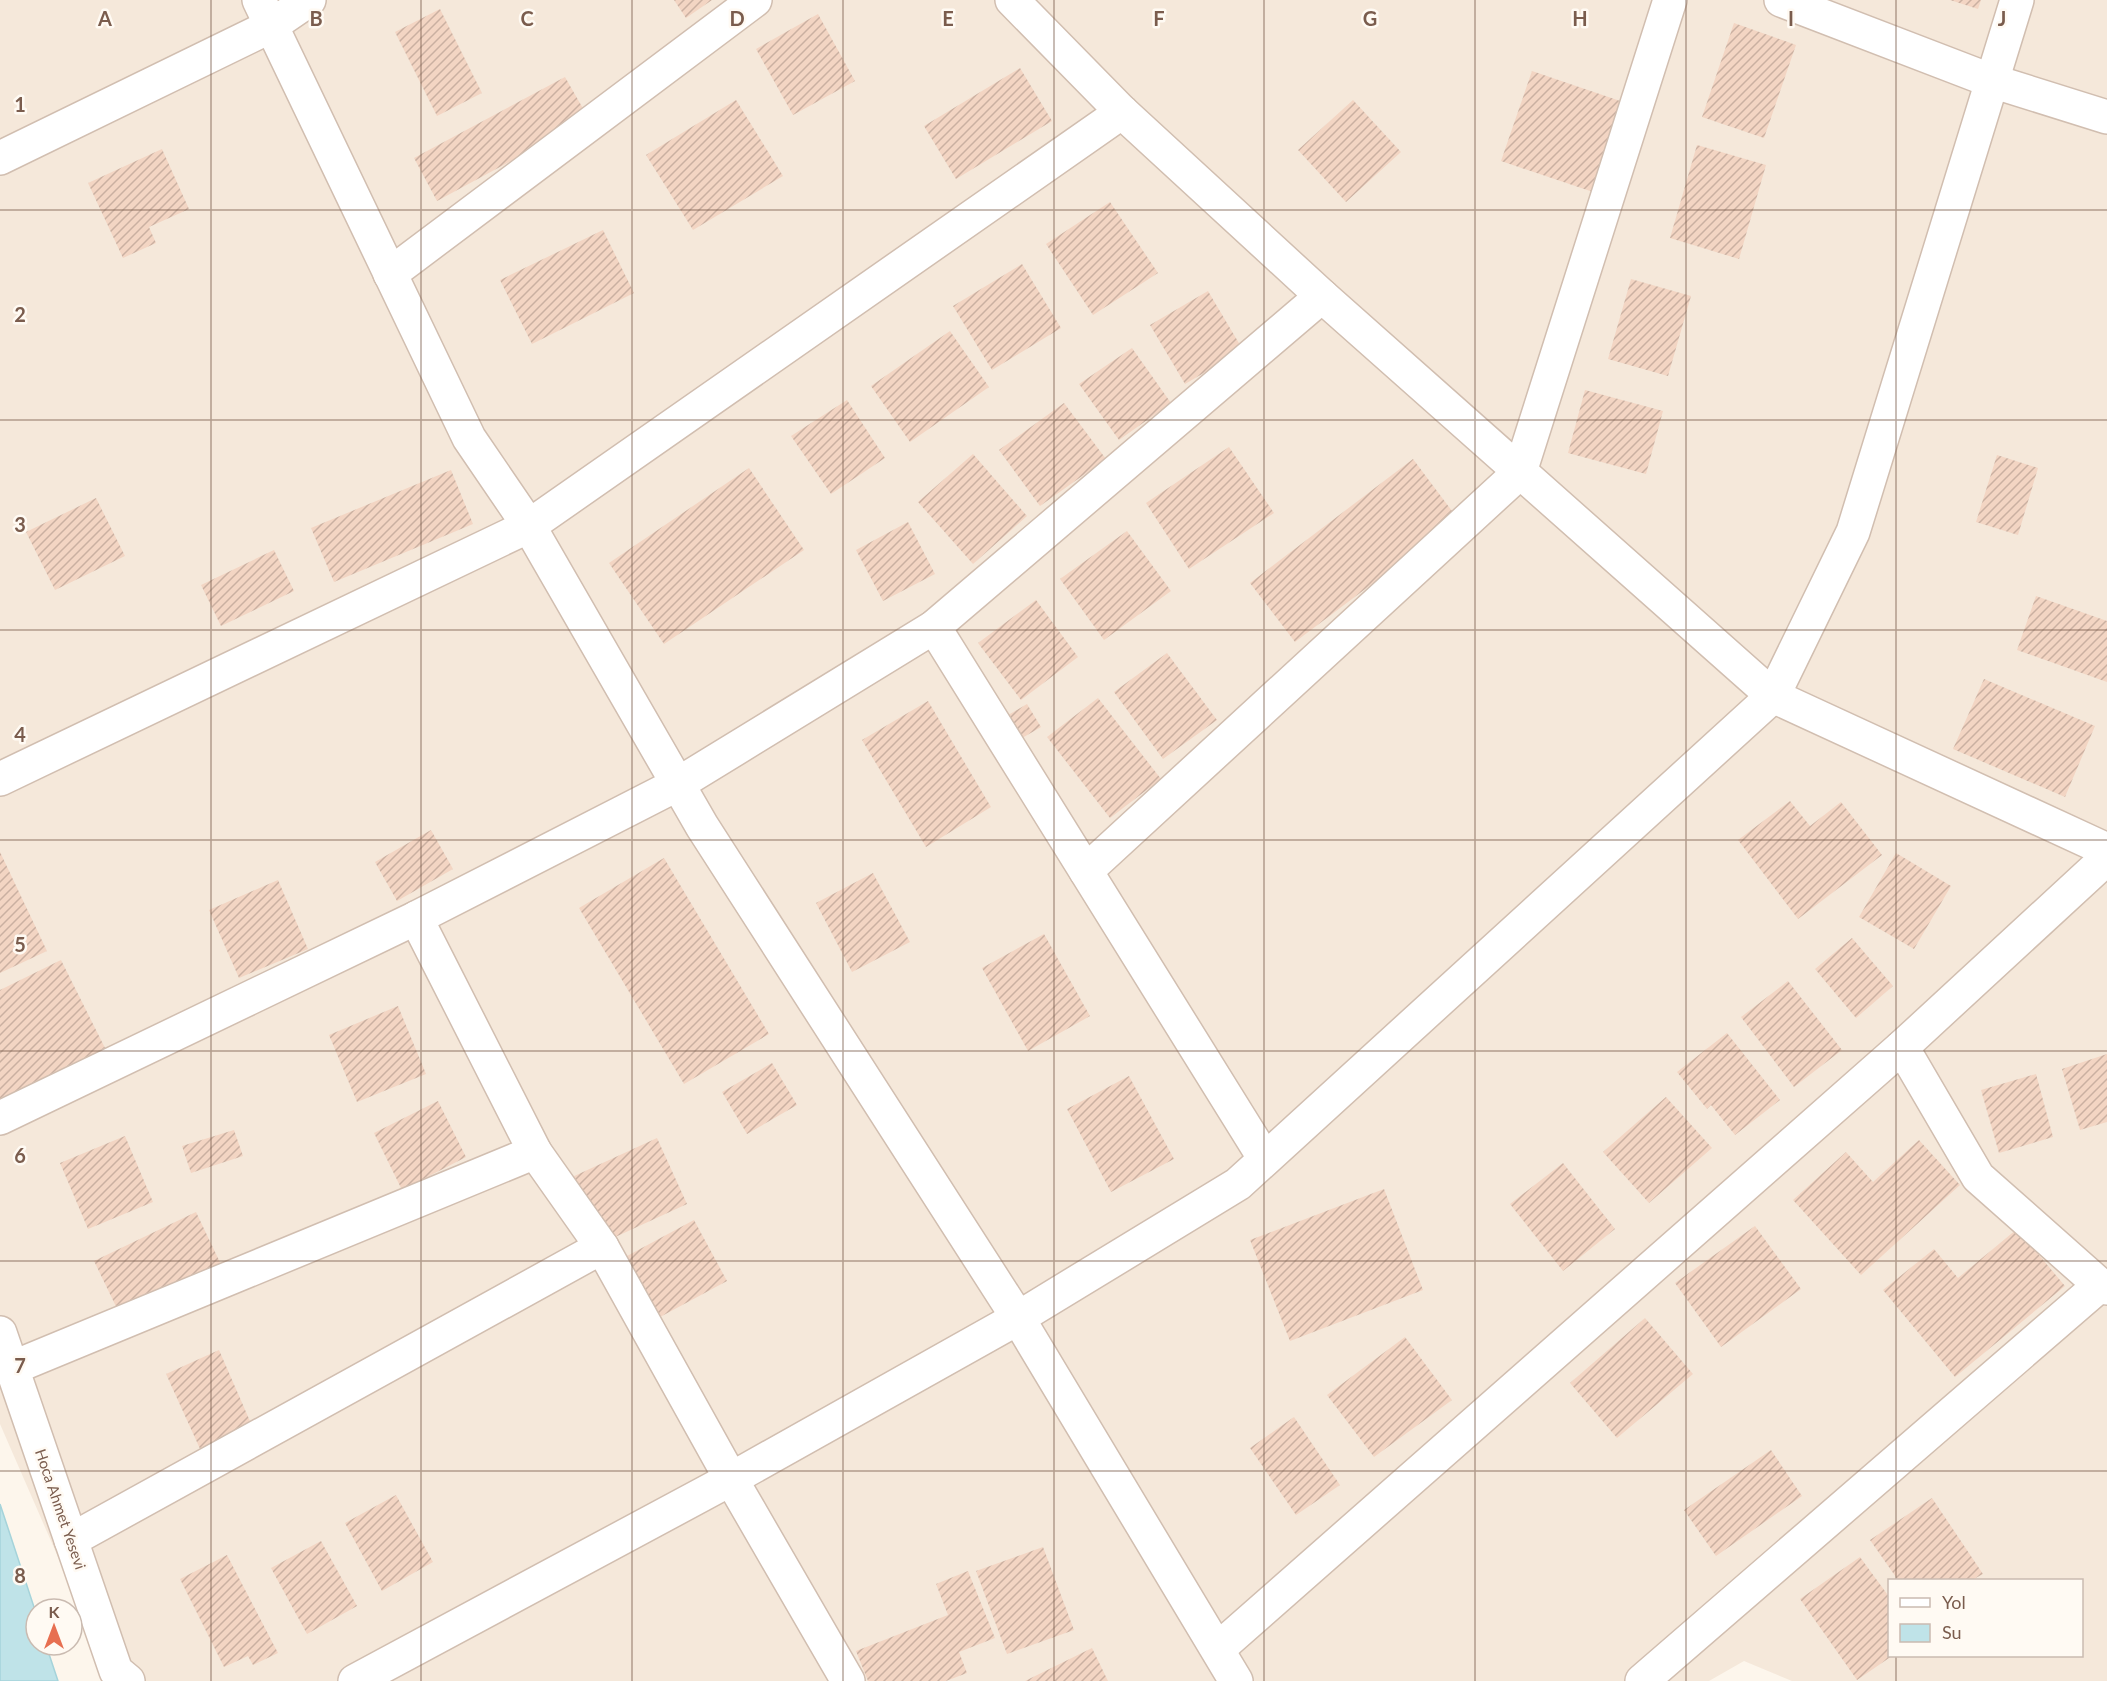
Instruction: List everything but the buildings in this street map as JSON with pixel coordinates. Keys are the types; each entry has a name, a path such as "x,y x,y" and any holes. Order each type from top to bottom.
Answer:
{"street":[{"path":"0,158 265,13 309,0"},
{"path":"390,274 755,0"},
{"path":"1012,0 1122,112 1322,296 1773,696 2107,850"},
{"path":"1086,871 1520,472 1670,0"},
{"path":"1781,0 1992,81 2107,117"},
{"path":"355,1681 731,1479 1018,1318 1238,1184 1773,696 1852,532 2017,0"},
{"path":"265,13 469,438 529,526 702,826 1018,1318 1236,1681"},
{"path":"0,779 529,526 1122,112"},
{"path":"0,1118 416,918 678,784 934,627 1322,296"},
{"path":"934,627 1265,1159"},
{"path":"1218,1649 1902,1047 2107,858"},
{"path":"416,918 535,1152 602,1246 731,1479 848,1681"},
{"path":"1642,1681 2104,1286 1978,1177 1902,1047"},
{"path":"12,1368 535,1152"},
{"path":"71,1540 602,1246"},
{"name":"Hoca Ahmet Yesevi","path":"0,1333 116,1671 128,1681"}],"shaded area":[{"path":"0,0 2107,0 2107,1681 1792,1681 1744,1661 1709,1681 112,1681 84,1617 84,1597 75,1597 0,1424"}],"water":[{"path":"0,1504 31,1597 24,1597 24,1657 50,1657 58,1681 0,1681"}]}
